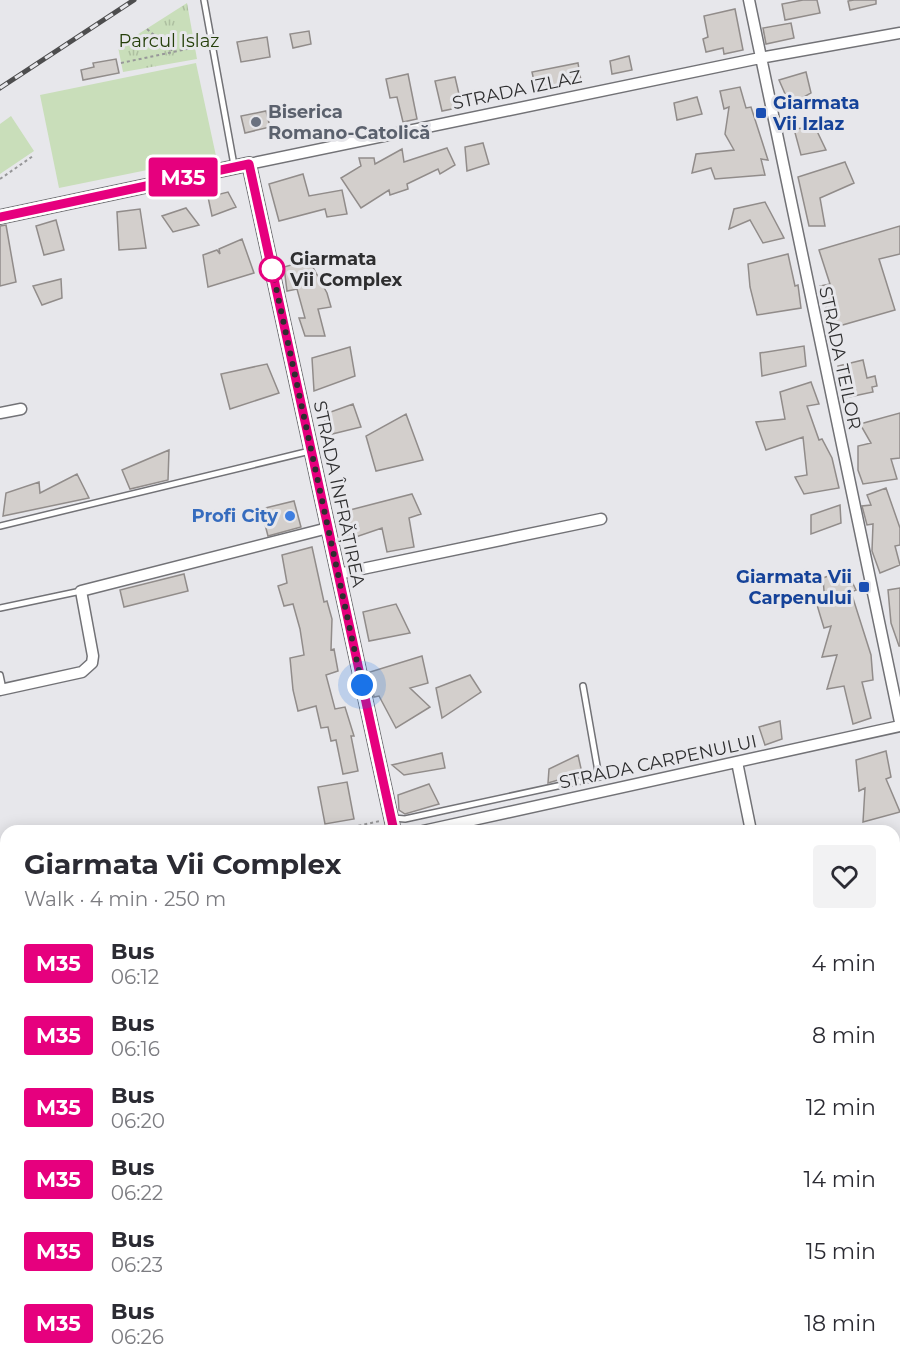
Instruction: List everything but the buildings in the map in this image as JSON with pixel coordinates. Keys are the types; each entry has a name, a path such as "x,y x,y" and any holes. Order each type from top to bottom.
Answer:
{"street":[{"name":"STRADA TEILOR","path":"749,0 900,724"},
{"name":"STRADA IZLAZ","path":"0,217 760,58 900,33"},
{"name":"STRADA ÎNFRĂȚIREA","path":"249,164 393,825"},
{"path":"0,413 21,409"},
{"path":"338,574 602,519"},
{"path":"1,689 82,672 92,663 93,656 81,591 328,528"},
{"name":"STRADA CARPENULUI","path":"451,825 900,724"},
{"path":"737,762 751,825"}],"lane":[{"path":"204,0 234,167"},
{"path":"0,526 311,451"},
{"path":"0,608 81,591"},
{"path":"0,675 1,689"},
{"path":"583,686 602,792"},
{"path":"393,825 405,819 599,777"}],"path":[{"path":"147,29 174,52"},
{"path":"121,63 212,44"},
{"path":"0,179 33,156"}],"green space":[{"name":"Parcul Islaz","path":"187,3 197,59 123,72 118,47"},
{"path":"196,63 216,156 59,188 40,95"},
{"path":"11,116 34,151 0,174 0,124"}],"railway":[{"path":"0,88 134,0"}],"bus line":[{"name":"M35","path":"0,217 249,164 393,825"}],"place":[{"name":"Giarmata Vii Izlaz","path":"761,113"},
{"name":"Biserica Romano-Catolică","path":"256,122"},
{"name":"Giarmata Vii Complex","path":"272,269"},
{"name":"Profi City","path":"290,516"},
{"name":"Giarmata Vii Carpenului","path":"864,587"}],"route":[{"path":"272,269 362,685"}]}
